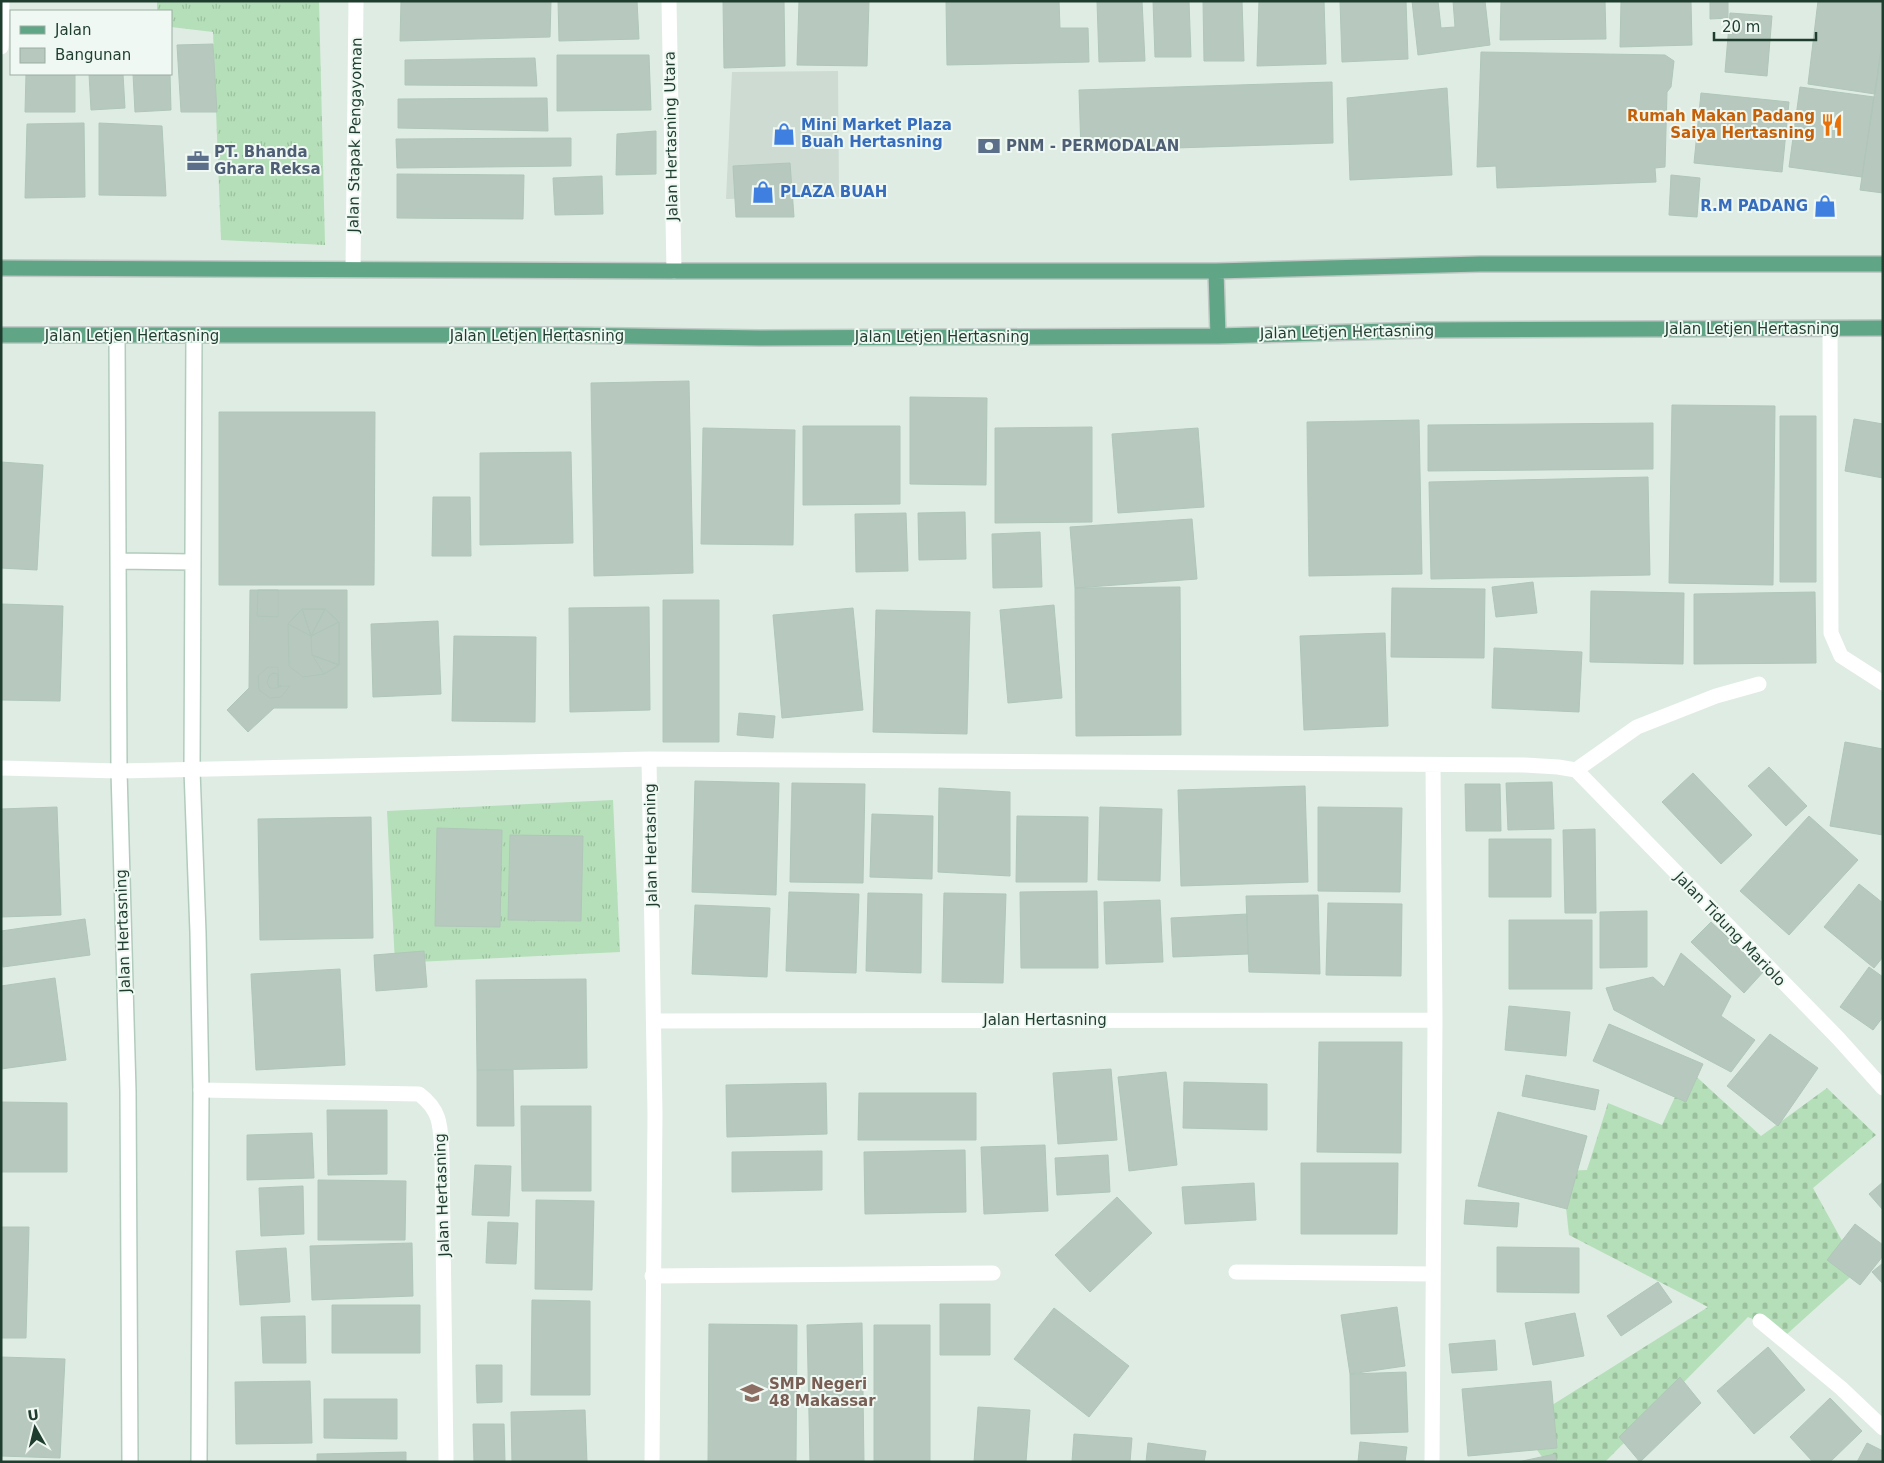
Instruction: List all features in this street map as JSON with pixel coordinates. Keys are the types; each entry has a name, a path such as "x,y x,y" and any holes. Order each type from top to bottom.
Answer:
{"main road":[{"path":"1,268 353,268 674,272 1216,271 1480,264 1883,264"},
{"path":"1216,271 1218,336"},
{"name":"Jalan Letjen Hertasning","path":"1,335 563,335 760,338 1218,336 1422,330 1883,328"}],"street":[{"path":"1,46 2,1"},
{"name":"Jalan Stapak Pengayoman","path":"353,268 356,1"},
{"name":"Jalan Hertasning Utara","path":"669,1 674,272"},
{"path":"1830,329 1831,633 1841,656 1883,683"},
{"name":"Jalan Hertasning","path":"116,336 119,771 128,1090 130,1462"},
{"path":"194,336 192,770 201,1090 199,1462"},
{"path":"118,561 193,562"},
{"path":"1,768 119,771 192,770 649,759 1558,766 1576,770 1637,727 1716,696 1760,684"},
{"name":"Jalan Hertasning","path":"649,759 655,1020 652,1462"},
{"path":"1432,1462 1435,1020 1433,765"},
{"name":"Jalan Tidung Mariolo","path":"1576,770 1838,1038 1883,1088"},
{"name":"Jalan Hertasning","path":"655,1020 1435,1020"},
{"name":"Jalan Hertasning","path":"201,1090 419,1094 430,1103 439,1118 442,1156 446,1462"},
{"path":"1236,1272 1433,1274"},
{"path":"652,1276 993,1273"},
{"path":"1760,1321 1841,1388 1883,1428"}],"shaded area":[{"name":"Mini Market Plaza Buah Hertasning","path":"838,71 839,197 726,199 732,72"}],"green space":[{"path":"157,1 319,1 325,245 221,240 213,32 172,27 172,10 157,10"},
{"path":"613,800 620,952 395,963 387,811"},
{"path":"1688,1069 1761,1136 1827,1088 1876,1135 1813,1188 1858,1270 1787,1334 1748,1317 1605,1462 1546,1462 1519,1426 1708,1307 1569,1235 1562,1171 1587,1170 1608,1103 1662,1125"}],"building":[{"path":"401,1 551,1 550,37 400,41"},
{"path":"558,1 637,1 639,39 559,41"},
{"path":"723,1 784,1 785,66 724,68"},
{"path":"799,1 869,1 867,66 797,65"},
{"path":"946,1 1059,1 1060,28 1088,28 1089,62 947,65"},
{"path":"1097,1 1142,1 1145,61 1099,62"},
{"path":"1153,1 1189,1 1191,57 1155,57"},
{"path":"1203,1 1242,1 1244,61 1204,61"},
{"path":"1259,1 1324,1 1326,64 1257,66"},
{"path":"1340,1 1406,1 1408,59 1342,62"},
{"path":"1412,1 1438,1 1441,28 1455,27 1453,1 1485,1 1490,45 1418,55"},
{"path":"1501,1 1605,1 1606,39 1500,40"},
{"path":"1621,1 1691,1 1692,45 1620,47"},
{"path":"1710,1 1728,1 1728,18 1710,19"},
{"path":"1818,1 1883,1 1883,37 1875,94 1808,84"},
{"path":"1730,13 1772,16 1767,76 1725,72"},
{"path":"1883,37 1883,193 1860,190"},
{"path":"213,44 217,112 181,112 177,45"},
{"path":"1481,52 1665,55 1674,61 1671,87 1667,92 1665,167 1655,168 1656,182 1497,188 1496,166 1477,167"},
{"path":"557,55 649,55 651,110 557,111"},
{"path":"535,58 537,86 405,85 405,60"},
{"path":"26,75 75,75 75,112 25,112"},
{"path":"89,75 123,75 125,108 91,110"},
{"path":"133,75 170,75 171,110 135,112"},
{"path":"1332,82 1333,143 1081,151 1079,90"},
{"path":"1800,87 1874,97 1862,177 1789,167"},
{"path":"1447,88 1452,175 1350,180 1347,98"},
{"path":"1701,93 1789,102 1782,172 1694,163"},
{"path":"547,98 548,131 398,128 398,99"},
{"path":"84,123 85,197 25,198 27,124"},
{"path":"99,123 162,126 166,196 99,195"},
{"path":"656,131 656,174 616,175 617,134"},
{"path":"571,138 571,166 397,168 396,139"},
{"name":"PLAZA BUAH","path":"790,163 794,217 736,217 733,166"},
{"path":"397,174 524,175 523,219 397,218"},
{"path":"1671,175 1700,178 1697,217 1669,215"},
{"path":"602,176 603,214 555,215 553,178"},
{"path":"689,381 693,573 594,576 591,383"},
{"path":"910,397 987,398 986,485 910,484"},
{"path":"1672,405 1775,406 1773,585 1669,583"},
{"path":"219,412 375,412 374,585 219,585"},
{"path":"1780,416 1816,416 1816,582 1780,582"},
{"path":"1854,419 1883,424 1883,478 1845,471"},
{"path":"1419,420 1422,574 1309,576 1307,422"},
{"path":"1653,423 1653,469 1428,471 1428,425"},
{"path":"803,426 900,426 900,504 803,505"},
{"path":"1092,427 1092,522 995,523 995,428"},
{"path":"703,428 795,430 793,545 701,544"},
{"path":"1198,428 1204,507 1118,513 1112,434"},
{"path":"571,452 573,543 480,545 480,453"},
{"path":"1,462 43,465 37,570 1,568"},
{"path":"1648,477 1650,575 1431,579 1429,482"},
{"path":"433,497 470,497 471,556 432,556"},
{"path":"965,512 966,559 919,560 918,513"},
{"path":"906,513 908,571 856,572 855,514"},
{"path":"1192,519 1197,579 1075,588 1070,527"},
{"path":"1040,532 1042,587 993,588 992,534"},
{"path":"1533,582 1537,613 1496,617 1492,587"},
{"path":"1180,587 1181,735 1076,736 1075,588"},
{"path":"1392,588 1485,589 1484,658 1391,657"},
{"path":"250,590 347,590 347,708 274,708 248,732 227,710 249,688"},
{"path":"258,590 278,590 278,617 257,616"},
{"path":"1591,591 1684,593 1683,664 1590,662"},
{"path":"1815,592 1816,663 1694,664 1694,594"},
{"path":"663,600 719,600 719,742 663,742"},
{"path":"1,604 63,606 60,701 1,700"},
{"path":"1054,605 1062,698 1008,703 1000,610"},
{"path":"649,607 650,710 570,712 569,608"},
{"path":"853,608 863,710 782,718 773,615"},
{"path":"302,609 311,636 288,624"},
{"path":"302,609 325,609 339,622 339,665 324,674 303,677 289,666 288,624"},
{"path":"302,609 325,609 311,636"},
{"path":"325,609 339,622 311,636"},
{"path":"876,610 970,612 967,734 873,732"},
{"path":"438,621 441,694 373,697 371,624"},
{"path":"339,622 339,665 312,655 311,636"},
{"path":"1385,633 1388,726 1304,730 1300,636"},
{"path":"454,636 536,637 535,722 452,721"},
{"path":"1494,648 1582,652 1579,712 1492,708"},
{"path":"312,655 339,665 324,674"},
{"path":"268,667 278,667 278,686 290,686 281,697 270,698 259,690 258,676"},
{"path":"273,673 278,674 278,686 281,686 277,688 270,688 267,683 269,676"},
{"path":"739,713 775,716 773,738 737,735"},
{"path":"1845,742 1883,749 1883,835 1830,826"},
{"path":"1769,767 1807,806 1786,826 1748,786"},
{"path":"1693,773 1752,835 1721,864 1662,802"},
{"path":"695,781 779,783 776,895 692,892"},
{"path":"1552,782 1554,829 1508,830 1506,783"},
{"path":"792,783 865,784 863,883 790,882"},
{"path":"1465,784 1500,784 1501,831 1466,831"},
{"path":"1305,786 1308,882 1181,886 1178,790"},
{"path":"939,788 1010,792 1010,876 938,872"},
{"path":"57,807 61,915 1,917 1,809"},
{"path":"1100,807 1162,809 1160,881 1098,880"},
{"path":"1318,807 1402,808 1400,892 1318,891"},
{"path":"872,814 933,816 932,879 870,877"},
{"path":"1017,816 1088,817 1087,882 1016,882"},
{"path":"1809,816 1858,860 1789,935 1740,891"},
{"path":"371,817 373,938 260,940 258,819"},
{"path":"437,828 502,830 500,927 435,926"},
{"path":"1595,829 1596,913 1565,913 1563,830"},
{"path":"510,835 583,836 581,921 508,920"},
{"path":"1489,839 1551,839 1551,897 1489,897"},
{"path":"1859,884 1883,903 1883,957 1874,968 1824,927"},
{"path":"1097,891 1098,968 1021,968 1020,892"},
{"path":"789,892 859,894 856,973 786,971"},
{"path":"868,893 922,894 921,973 866,971"},
{"path":"944,893 1006,894 1003,983 942,982"},
{"path":"1318,895 1320,974 1249,972 1246,896"},
{"path":"1160,900 1163,962 1106,964 1104,902"},
{"path":"1328,903 1402,904 1401,976 1326,975"},
{"path":"695,905 770,908 767,977 692,974"},
{"path":"1647,911 1647,967 1600,968 1600,912"},
{"path":"1247,914 1248,954 1173,957 1171,918"},
{"path":"85,919 90,955 3,967 1,931"},
{"path":"1509,920 1592,920 1592,989 1509,989"},
{"path":"1711,922 1764,971 1744,993 1691,942"},
{"path":"424,951 427,987 376,991 374,955"},
{"path":"1681,953 1731,996 1721,1016 1755,1040 1731,1072 1614,1010 1606,988 1653,977 1664,987"},
{"path":"1869,967 1883,977 1883,1017 1873,1030 1840,1007"},
{"path":"340,969 345,1065 256,1070 251,974"},
{"path":"55,978 66,1060 1,1069 1,986"},
{"path":"586,979 587,1068 477,1070 476,980"},
{"path":"1509,1006 1570,1012 1566,1056 1505,1050"},
{"path":"1609,1024 1703,1064 1686,1102 1593,1061"},
{"path":"1770,1034 1818,1068 1778,1126 1727,1086"},
{"path":"1319,1042 1402,1042 1401,1153 1317,1152"},
{"path":"1111,1069 1117,1140 1058,1144 1053,1073"},
{"path":"477,1070 513,1070 514,1126 477,1126"},
{"path":"1166,1072 1177,1165 1129,1171 1118,1077"},
{"path":"1526,1075 1599,1090 1595,1110 1522,1096"},
{"path":"1184,1082 1267,1084 1267,1130 1183,1128"},
{"path":"826,1083 827,1134 727,1137 726,1085"},
{"path":"859,1093 976,1093 976,1140 858,1140"},
{"path":"1,1102 67,1103 67,1172 1,1172"},
{"path":"521,1106 591,1106 591,1191 522,1191"},
{"path":"327,1110 387,1110 387,1174 328,1175"},
{"path":"1498,1112 1587,1136 1567,1209 1478,1186"},
{"path":"312,1133 314,1178 247,1180 247,1135"},
{"path":"1045,1145 1048,1211 984,1214 981,1147"},
{"path":"965,1150 966,1212 865,1214 864,1152"},
{"path":"822,1151 822,1190 732,1192 732,1152"},
{"path":"1108,1155 1110,1192 1057,1195 1055,1158"},
{"path":"1301,1163 1398,1163 1397,1234 1301,1234"},
{"path":"475,1165 511,1166 509,1216 472,1215"},
{"path":"318,1180 406,1181 405,1240 318,1240"},
{"path":"1883,1182 1883,1210 1869,1194"},
{"path":"1254,1183 1256,1220 1185,1224 1182,1187"},
{"path":"303,1186 304,1234 261,1236 259,1188"},
{"path":"1117,1197 1152,1233 1090,1292 1055,1255"},
{"path":"536,1200 594,1201 592,1290 535,1289"},
{"path":"1466,1200 1519,1203 1517,1227 1464,1224"},
{"path":"488,1222 518,1223 516,1264 486,1263"},
{"path":"1855,1224 1883,1245 1883,1256 1860,1285 1827,1260"},
{"path":"1,1227 29,1227 26,1338 1,1338"},
{"path":"412,1243 413,1296 312,1300 310,1246"},
{"path":"1497,1247 1579,1248 1579,1293 1497,1292"},
{"path":"286,1248 290,1302 240,1305 236,1251"},
{"path":"1883,1263 1883,1284 1872,1272"},
{"path":"1658,1282 1672,1302 1621,1336 1607,1316"},
{"path":"532,1300 590,1301 590,1395 531,1395"},
{"path":"940,1304 990,1304 990,1355 940,1355"},
{"path":"332,1305 420,1305 420,1353 332,1353"},
{"path":"1397,1307 1405,1366 1350,1374 1341,1315"},
{"path":"1054,1308 1129,1366 1089,1417 1014,1359"},
{"path":"1575,1313 1584,1356 1533,1365 1525,1323"},
{"path":"305,1316 306,1363 263,1363 261,1317"},
{"path":"862,1323 864,1462 810,1462 807,1325"},
{"name":"SMP Negeri 48 Makassar","path":"709,1324 797,1325 796,1462 708,1462"},
{"path":"874,1325 930,1325 930,1461 874,1462"},
{"path":"1495,1340 1497,1370 1452,1373 1449,1344"},
{"path":"1768,1347 1805,1390 1754,1434 1717,1391"},
{"path":"1,1357 65,1359 60,1458 1,1456"},
{"path":"476,1365 502,1365 502,1402 477,1403"},
{"path":"1406,1372 1408,1432 1351,1434 1350,1374"},
{"path":"1680,1377 1701,1403 1640,1462 1619,1437"},
{"path":"310,1381 312,1443 236,1444 235,1382"},
{"path":"1551,1381 1557,1448 1468,1456 1462,1389"},
{"path":"1830,1398 1862,1431 1830,1462 1813,1462 1790,1437"},
{"path":"324,1399 397,1399 397,1439 324,1438"},
{"path":"978,1407 1030,1410 1026,1462 974,1462"},
{"path":"585,1410 587,1462 512,1462 511,1412"},
{"path":"473,1424 504,1424 505,1462 474,1462"},
{"path":"1074,1434 1132,1438 1130,1462 1072,1462"},
{"path":"1360,1442 1407,1447 1405,1462 1358,1462"},
{"path":"1148,1443 1206,1451 1204,1462 1146,1462"},
{"path":"1867,1443 1883,1451 1883,1462 1857,1462"},
{"path":"406,1452 406,1462 317,1462 317,1454"},
{"path":"1555,1454 1557,1462 1518,1462"}],"place":[{"name":"Rumah Makan Padang Saiya Hertasning","path":"1832,125"},
{"name":"Mini Market Plaza Buah Hertasning","path":"784,134"},
{"name":"PNM - PERMODALAN","path":"989,146"},
{"name":"PT. Bhanda Ghara Reksa","path":"198,161"},
{"name":"PLAZA BUAH","path":"763,192"},
{"name":"R.M PADANG","path":"1825,206"},
{"name":"SMP Negeri 48 Makassar","path":"752,1393"}]}
